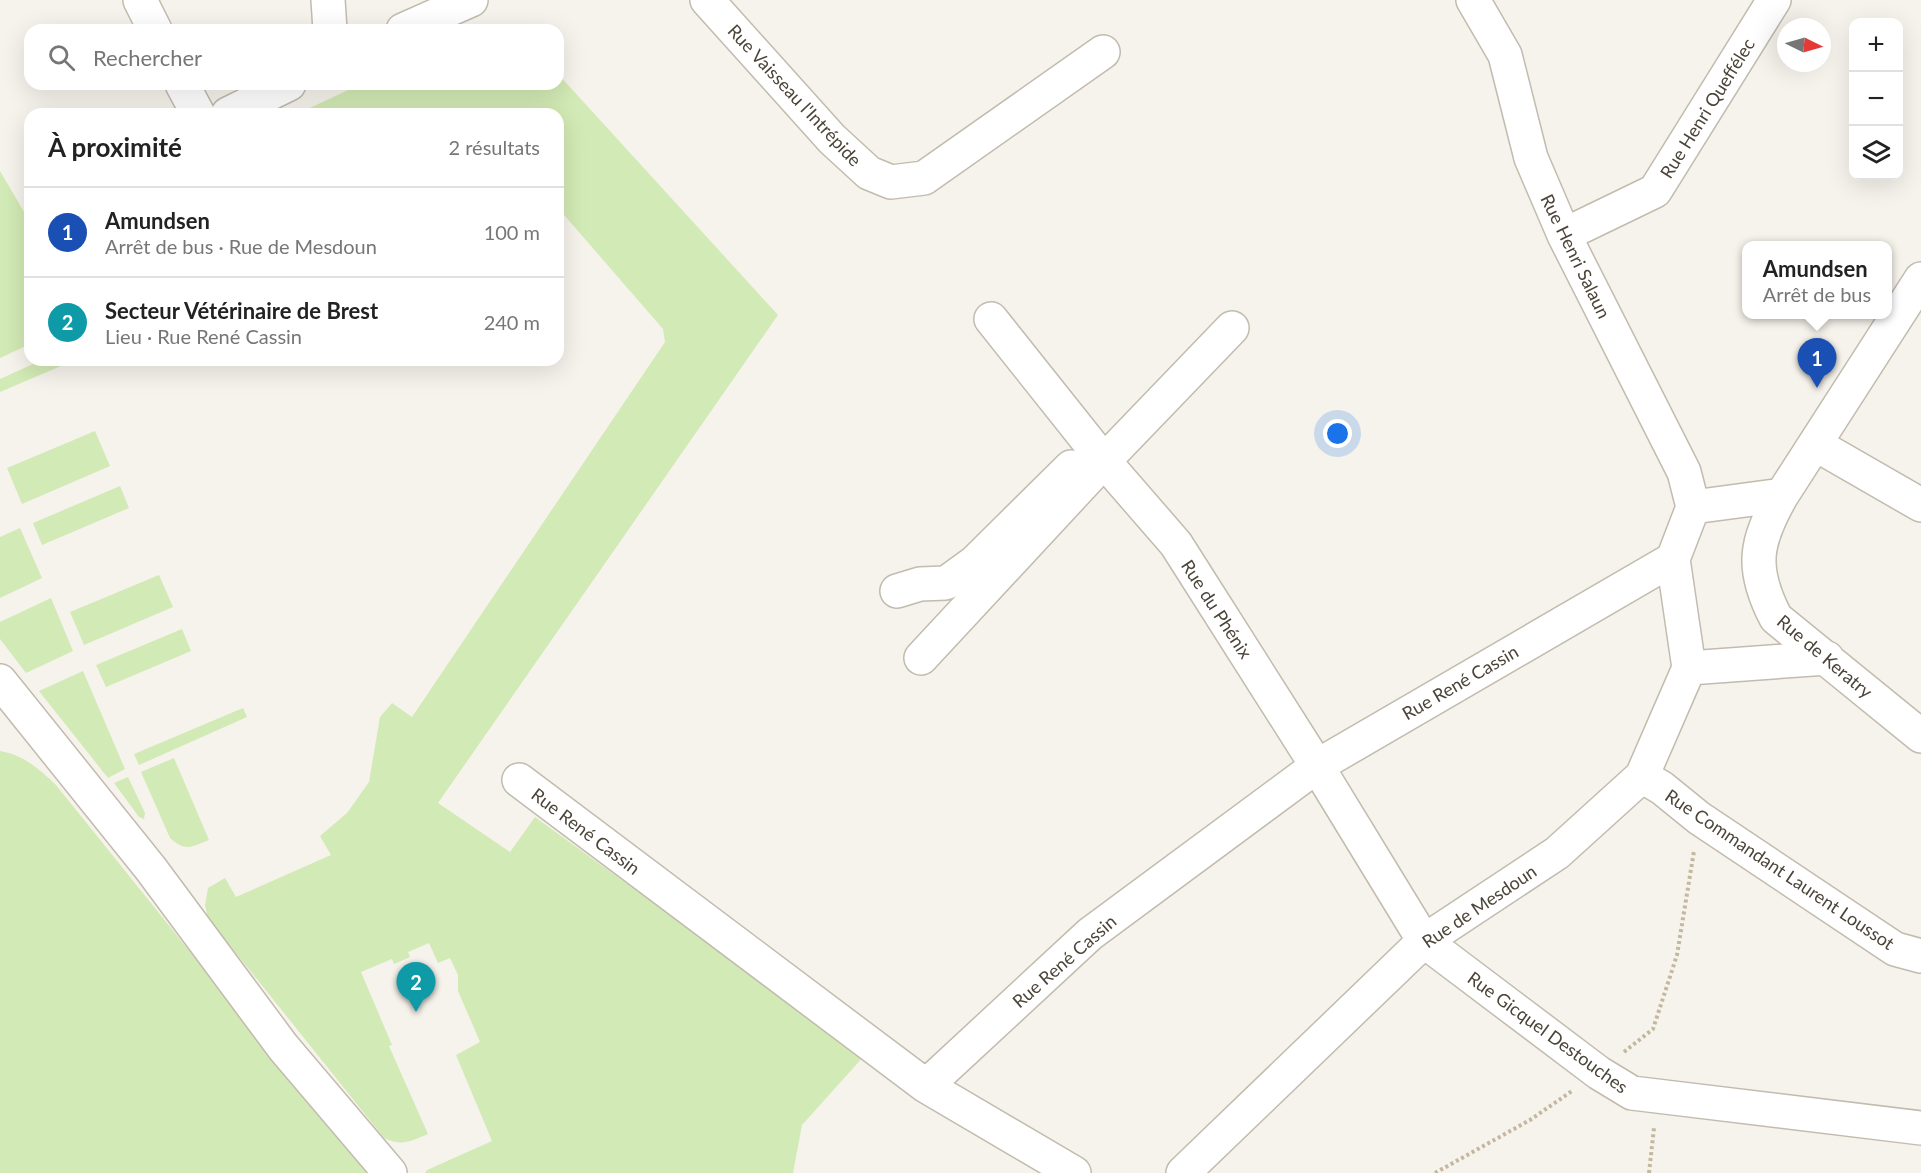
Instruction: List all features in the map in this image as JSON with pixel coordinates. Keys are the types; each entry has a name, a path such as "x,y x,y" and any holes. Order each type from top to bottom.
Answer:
{"street":[{"path":"140,0 152,24"},
{"path":"328,0 330,24"},
{"path":"417,24 471,0"},
{"name":"Rue Vaisseau l'Intrépide","path":"706,0 832,139 869,173 891,182 924,178 1103,52"},
{"name":"Rue Henri Salaun","path":"1473,0 1505,55 1531,158 1564,235 1684,472 1693,507"},
{"name":"Rue Henri Queffélec","path":"1564,235 1655,191 1774,0"},
{"path":"185,90 195,108"},
{"path":"240,108 277,90"},
{"path":"1827,658 1689,668 1673,559 1693,507 1782,495 1921,279"},
{"name":"Rue du Phénix","path":"991,319 1104,461 1176,544 1317,766"},
{"path":"921,658 1104,461 1232,328"},
{"path":"1815,444 1921,505"},
{"path":"897,591 920,584 946,583 975,562 1082,456 1104,461"},
{"name":"Rue de Keratry","path":"1782,495 1768,519 1758,558 1761,581 1767,601 1776,618 1921,736"},
{"name":"Rue René Cassin","path":"519,780 926,1086 1090,934 1317,766 1673,559"},
{"name":"Rue de Mesdoun","path":"1183,1173 1424,941 1557,853 1642,776 1689,668"},
{"path":"2,689 151,869 283,1047 390,1173"},
{"name":"Rue Gicquel Destouches","path":"1317,766 1424,941 1599,1073 1632,1093 1921,1128"},
{"name":"Rue Commandant Laurent Loussot","path":"1642,776 1662,788 1699,818 1895,949 1921,956"},
{"path":"926,1086 1074,1173"}],"path":[{"path":"1435,1173 1530,1120 1599,1073 1653,1029 1677,955 1699,818"},
{"path":"1648,1173 1659,1098"}],"green space":[{"path":"564,81 778,315 438,803 510,852 535,817 864,1056 802,1125 793,1173 425,1173 427,1170 492,1141 456,1055 480,1042 458,991 458,975 450,958 438,963 429,943 408,952 410,957 394,964 392,959 361,972 392,1045 389,1046 428,1134 402,1143 384,1138 208,918 205,905 208,888 225,878 236,897 331,855 320,836 347,813 369,782 380,717 392,703 412,717 665,342 663,329 564,215 564,108 310,108 348,90 564,90"},
{"path":"0,171 24,212 24,347 0,358"},
{"path":"29,366 61,366 0,392 0,379"},
{"path":"95,431 110,466 22,504 7,468"},
{"path":"120,486 129,508 42,545 33,523"},
{"path":"20,528 42,578 0,598 0,537"},
{"path":"159,575 173,607 84,645 70,612"},
{"path":"51,598 73,651 26,673 0,639 0,622"},
{"path":"182,629 191,651 106,687 96,665"},
{"path":"83,671 125,769 108,778 39,691"},
{"path":"243,708 247,717 139,765 134,754"},
{"path":"0,751 24,759 56,785 368,1173 0,1173"},
{"path":"174,758 209,840 189,847 180,845 170,838 141,772"},
{"path":"128,777 145,813 144,819 139,817 114,783"}],"place":[{"name":"Amundsen","path":"1817,388"},
{"name":"Secteur Vétérinaire de Brest","path":"416,1012"}]}
